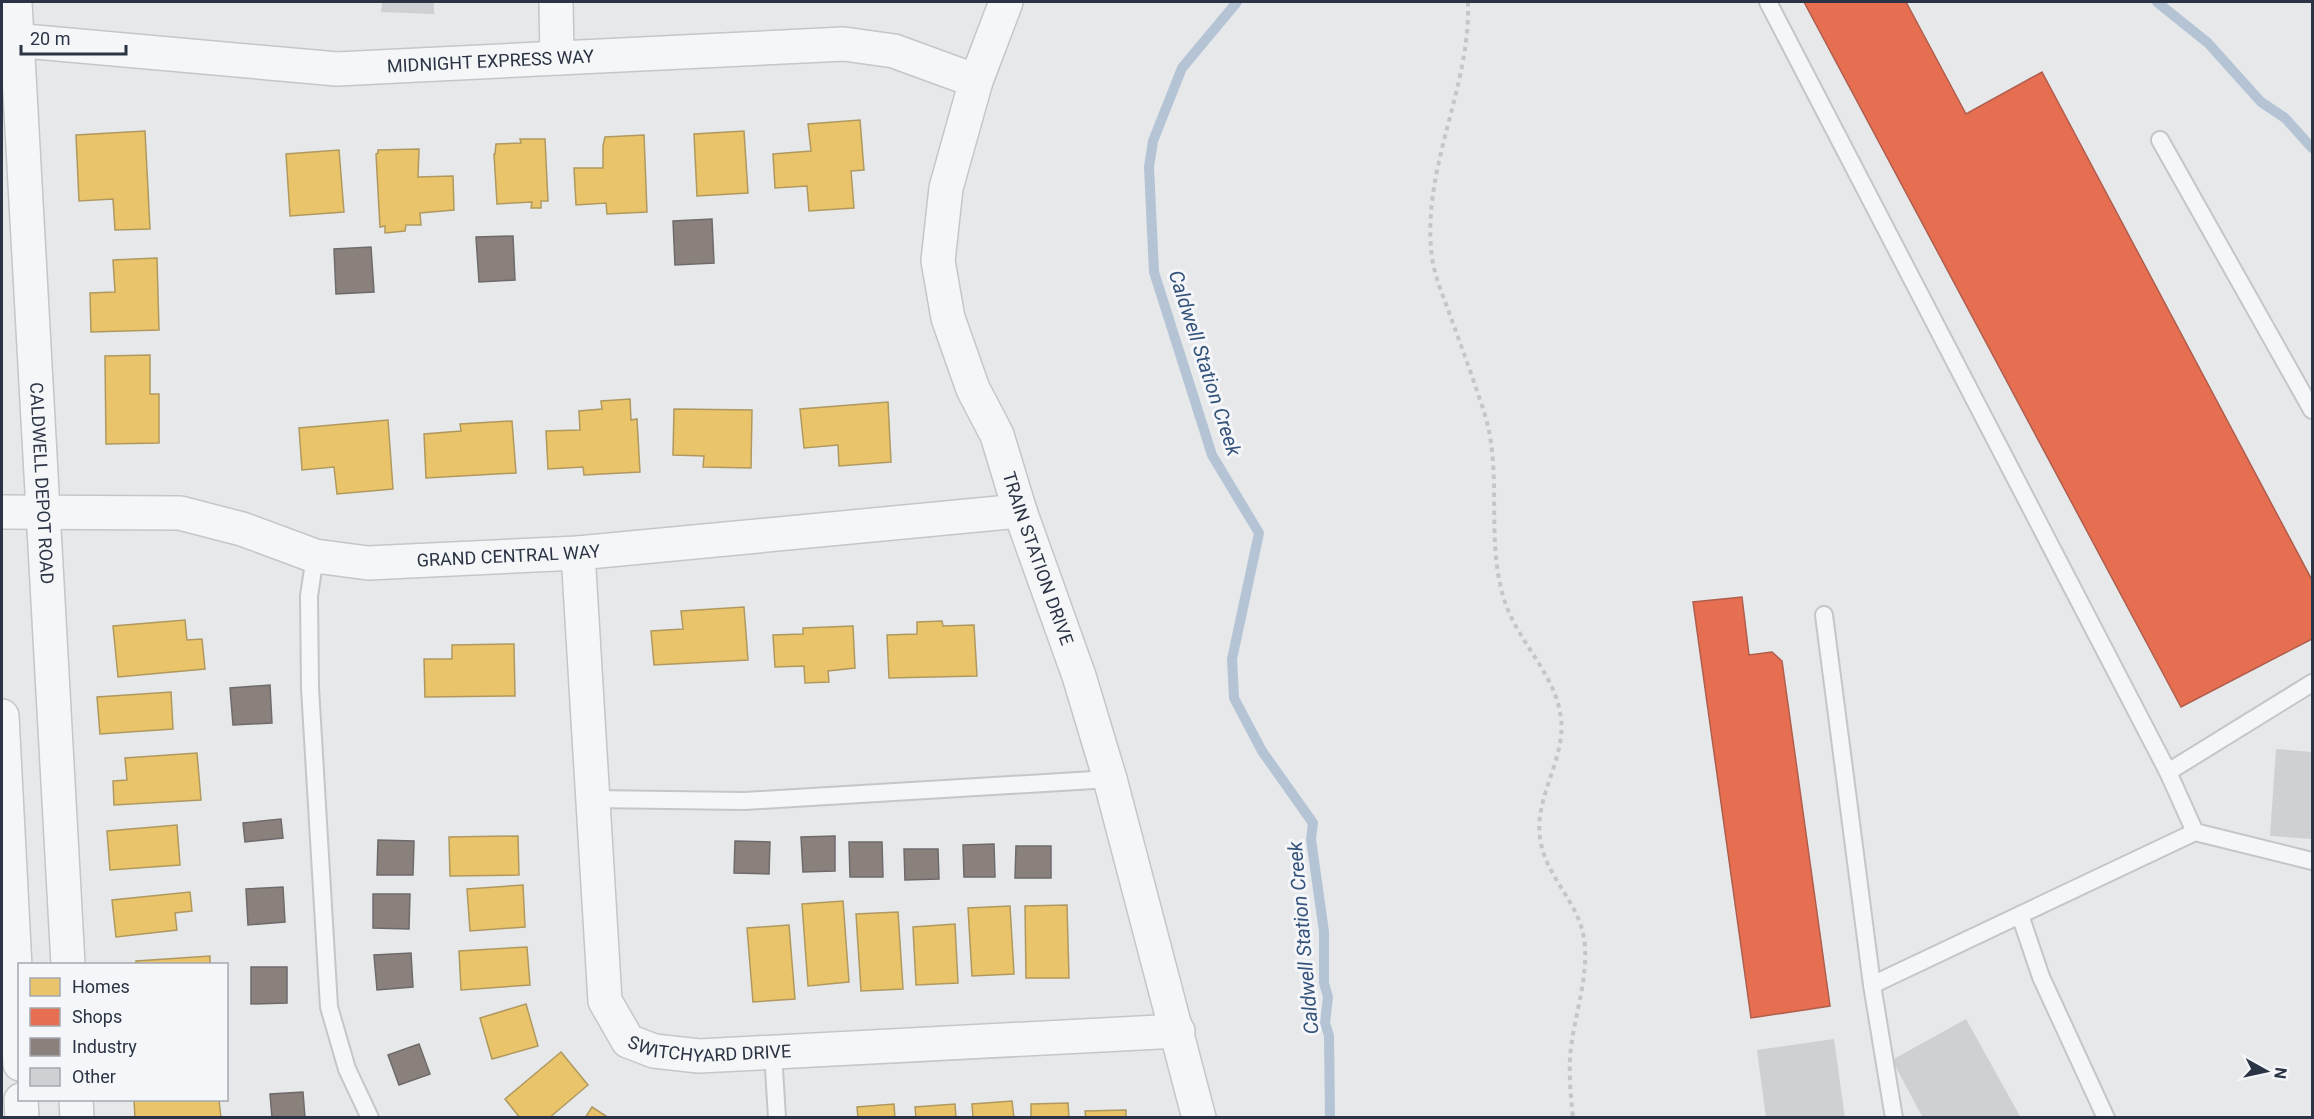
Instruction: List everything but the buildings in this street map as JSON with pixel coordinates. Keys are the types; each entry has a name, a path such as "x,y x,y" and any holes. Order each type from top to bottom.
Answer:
{"street":[{"name":"CALDWELL DEPOT ROAD","path":"15,2 10,40 43,512 68,963"},
{"path":"556,2 557,58"},
{"name":"TRAIN STATION DRIVE","path":"1006,2 976,81 946,188 938,261 948,318 973,389 997,435 1020,511 1079,676 1110,778 1199,1118"},
{"name":"MIDNIGHT EXPRESS WAY","path":"10,40 337,69 844,44 894,51 976,81"},
{"name":"GRAND CENTRAL WAY","path":"2,512 180,513 242,529 315,556 368,563 578,554 1020,511"},
{"name":"SWITCHYARD DRIVE","path":"578,554 605,1001 628,1041 654,1051 699,1056 1178,1031"},
{"path":"2,716 18,1025"},
{"path":"21,1101 22,1118"},
{"path":"76,1101 77,1118"}],"lane":[{"path":"1768,2 2168,772 2195,832"},
{"path":"2160,140 2313,410"},
{"path":"315,556 309,596 310,688 329,1007 347,1069 370,1118"},
{"path":"1824,615 1872,985 1894,1118"},
{"path":"2168,772 2313,683"},
{"path":"592,799 745,801 1110,778"},
{"path":"1872,985 2195,832 2313,861"},
{"path":"2020,915 2041,976 2106,1118"},
{"path":"773,1052 777,1118"}],"path":[{"path":"1468,2 1464,55 1434,190 1430,220 1431,251 1438,281 1489,428 1495,477 1497,564 1504,600 1554,688 1562,720 1559,744 1539,818 1539,838 1547,864 1579,917 1584,940 1584,969 1570,1058 1573,1118"}],"waterway":[{"name":"Caldwell Station Creek","path":"1237,2 1182,68 1153,141 1149,167 1154,272 1212,455 1259,533 1232,659 1234,698 1262,751 1313,823 1311,839 1324,932 1324,983 1328,997 1325,1023 1329,1036 1330,1118"},
{"path":"2157,2 2208,43 2261,102 2285,118 2312,148"}]}
